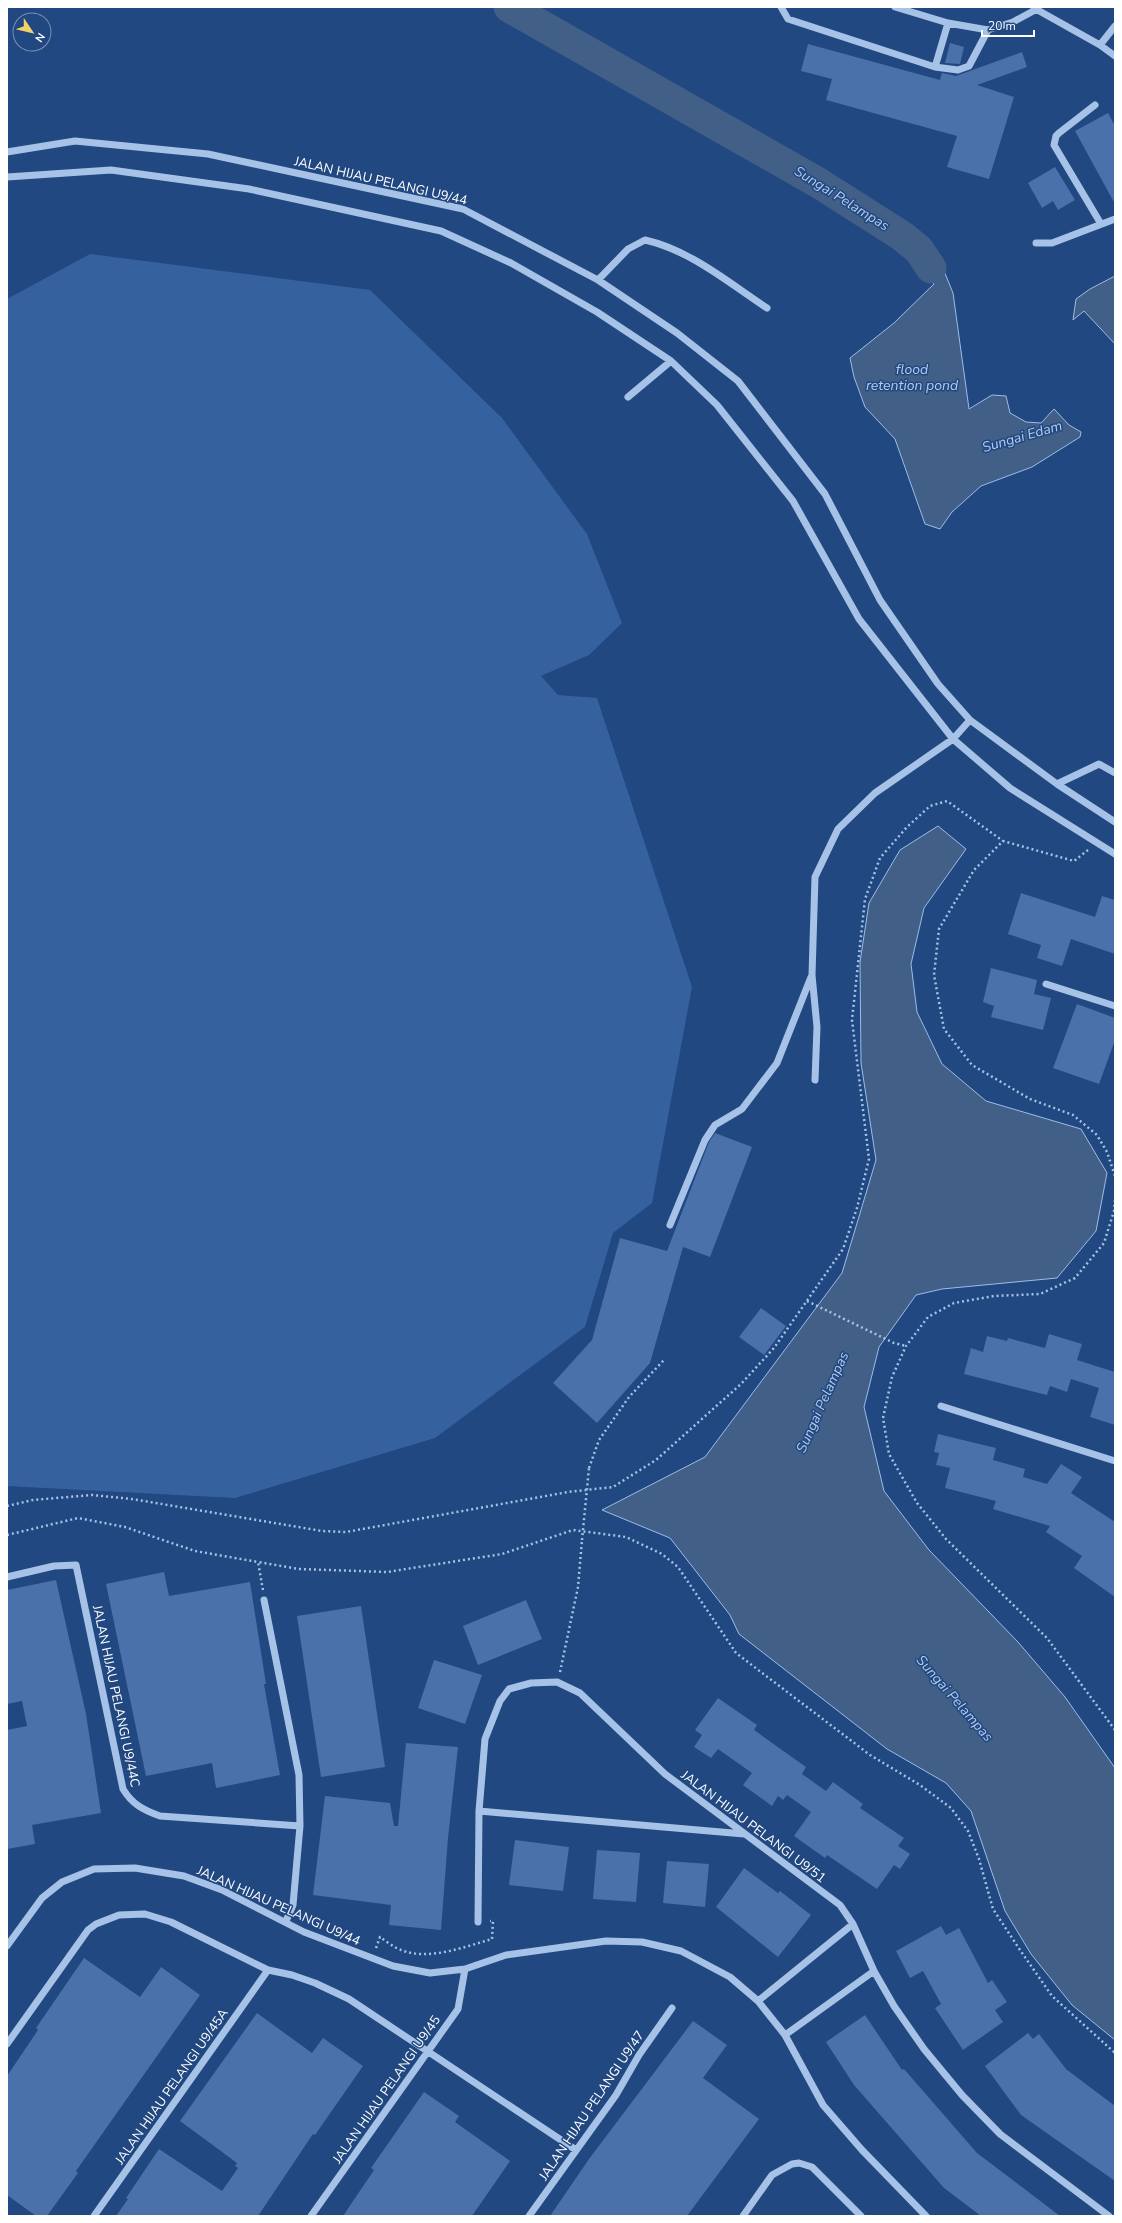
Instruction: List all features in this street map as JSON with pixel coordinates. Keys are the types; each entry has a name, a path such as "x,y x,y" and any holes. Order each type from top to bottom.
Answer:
{"street":[{"path":"781,7 788,19 935,67 958,70 969,66 988,30"},
{"path":"895,7 948,24 988,30 1014,22 1035,8 1100,45 1115,56"},
{"path":"935,67 948,24"},
{"path":"1100,45 1115,26"},
{"path":"1095,105 1059,133 1056,136 1054,145 1101,224"},
{"name":"JALAN HIJAU PELANGI U9/44","path":"7,152 75,141 208,154 432,202 464,209 598,280 677,333 738,382 825,494 880,600 938,684 970,720 1057,784 1115,822"},
{"path":"7,177 112,170 249,189 441,231 511,263 596,312 671,361 717,405 794,501 859,619 953,739 1010,788 1115,854"},
{"path":"1036,243 1052,243 1115,219"},
{"path":"598,280 628,250 645,240 666,245 684,255 767,308"},
{"path":"628,397 671,361"},
{"path":"815,1080 817,1028 812,974 815,877 838,829 875,793 953,739 970,720"},
{"path":"1057,784 1099,764 1115,773"},
{"path":"670,1225 705,1140 715,1125 742,1109 777,1063 812,974"},
{"path":"1046,984 1115,1006"},
{"path":"941,1406 1115,1462"},
{"name":"JALAN HIJAU PELANGI U9/44C","path":"7,1577 54,1566 76,1565 123,1789 130,1801 145,1811 160,1816 300,1826"},
{"path":"264,1600 299,1775 300,1826 293,1905 286,1922"},
{"name":"JALAN HIJAU PELANGI U9/51","path":"478,1922 479,1811 485,1739 500,1701 509,1689 531,1683 558,1682 580,1693 665,1774 840,1905 852,1924 874,1971 898,2012 962,2096 1000,2134 1109,2216"},
{"path":"479,1811 744,1834"},
{"name":"JALAN HIJAU PELANGI U9/44","path":"7,1946 42,1898 62,1882 94,1869 135,1868 184,1876 222,1890 304,1932 393,1966 430,1973 465,1969 506,1955 547,1948 606,1941 642,1942 680,1952 730,1977 758,2001 785,2035 823,2105 862,2150 926,2216"},
{"path":"7,2044 88,1930 96,1924 119,1915 145,1914 171,1922 268,1970 298,1977 350,1999 576,2150"},
{"path":"758,2001 852,1924"},
{"name":"JALAN HIJAU PELANGI U9/45","path":"311,2216 458,2009 465,1969"},
{"name":"JALAN HIJAU PELANGI U9/45A","path":"94,2216 268,1970"},
{"path":"785,2035 874,1971"},
{"name":"JALAN HIJAU PELANGI U9/47","path":"529,2216 616,2095 639,2055 672,2008"},
{"path":"742,2216 772,2175 792,2164 799,2163 812,2167 862,2216"}],"path":[{"path":"7,1506 33,1500 92,1495 132,1499 322,1531 346,1532 568,1492 613,1487 656,1460 741,1384 774,1348 843,1248 856,1208 869,1159 852,1020 865,899 880,858 907,827 930,806 946,801 1003,841 1074,861 1085,854 1095,841"},
{"path":"1003,841 974,870 939,929 934,975 944,1030 972,1065 1030,1099 1073,1115 1097,1135 1107,1152 1115,1176"},
{"path":"1115,1200 1114,1211 1104,1242 1075,1278 1040,1294 994,1296 954,1304 928,1317 906,1346 892,1377 883,1418 889,1454 917,1503 946,1539 1047,1638 1115,1730"},
{"path":"807,1301 894,1343 906,1346"},
{"path":"558,1682 578,1587 589,1468 603,1434 629,1397 664,1360"},
{"path":"7,1535 78,1518 126,1527 195,1551 299,1568 387,1572 502,1554 573,1530 626,1537 662,1554 678,1567 736,1653 870,1755 920,1785 951,1808 968,1831 979,1859 993,1909 1020,1950 1052,1996 1115,2053"},
{"path":"258,1562 264,1600"},
{"path":"374,1958 380,1937 401,1950 427,1955 492,1939 493,1921 478,1922"}],"shaded area":[{"path":"90,254 370,290 502,418 587,534 622,623 589,655 541,676 558,695 597,698 692,987 652,1203 613,1233 585,1327 435,1438 235,1498 7,1486 7,299"}],"water":[{"name":"flood retention pond","path":"908,230 942,266 953,293 969,409 992,395 1006,396 1010,413 1026,422 1041,423 1054,409 1069,425 1081,432 1080,437 1032,467 981,486 952,512 940,529 925,524 895,439 865,407 854,377 850,358 894,323 934,284 922,266 901,242"},
{"path":"1115,276 1115,344 1084,311 1073,320 1076,299 1090,289"},
{"path":"938,826 966,849 924,908 911,964 917,1012 942,1064 986,1101 1081,1129 1107,1173 1096,1231 1057,1278 942,1289 916,1295 879,1347 864,1407 884,1491 929,1550 1018,1642 1065,1697 1115,1768 1115,2040 1072,2005 1031,1954 1005,1911 971,1811 946,1783 887,1749 739,1634 730,1615 670,1538 602,1510 705,1457 842,1273 876,1160 861,1063 860,962 869,903 900,850"}],"building":[{"path":"950,43 964,47 960,64 945,63"},
{"path":"808,44 940,80 942,73 956,76 1022,52 1027,67 977,85 1014,97 989,179 947,167 957,136 826,100 832,79 801,71"},
{"path":"1108,113 1115,126 1115,204 1075,131"},
{"path":"1055,167 1075,200 1058,210 1053,201 1042,208 1028,183"},
{"path":"1021,893 1095,917 1102,896 1115,900 1115,954 1071,939 1062,966 1037,958 1041,945 1008,934"},
{"path":"991,968 1037,980 1034,994 1051,998 1043,1030 991,1017 994,1006 983,1002"},
{"path":"1077,1004 1115,1018 1115,1040 1099,1084 1053,1068"},
{"path":"715,1133 752,1147 710,1257 683,1247 650,1363 597,1423 553,1383 592,1340 620,1238 667,1251 709,1142"},
{"path":"761,1308 786,1326 764,1355 739,1337"},
{"path":"1049,1334 1082,1344 1077,1360 1115,1372 1115,1425 1090,1417 1099,1388 1071,1379 1067,1392 1050,1386 1047,1395 964,1374 971,1348 983,1352 987,1336 1007,1341 1008,1338 1045,1348"},
{"path":"938,1434 996,1448 993,1460 1025,1469 1023,1477 1047,1484 1061,1464 1082,1477 1071,1493 1115,1522 1115,1597 1074,1568 1082,1556 1046,1532 1050,1526 993,1509 996,1501 945,1488 950,1468 936,1465 939,1453 934,1452"},
{"path":"164,1572 169,1596 250,1582 266,1684 264,1684 280,1775 216,1788 212,1763 146,1776 106,1584"},
{"path":"56,1580 86,1714 101,1813 32,1825 35,1844 7,1849 7,1730 27,1726 22,1701 7,1704 7,1590"},
{"path":"526,1600 542,1639 478,1665 463,1626"},
{"path":"361,1606 385,1767 321,1777 297,1616"},
{"path":"434,1660 482,1675 465,1724 418,1708"},
{"path":"718,1698 757,1725 754,1730 806,1767 802,1774 826,1791 833,1782 863,1804 860,1808 904,1838 898,1846 910,1854 900,1869 894,1865 877,1889 827,1855 825,1858 794,1836 811,1812 787,1795 783,1800 778,1796 772,1806 743,1785 752,1773 718,1749 711,1758 694,1747 702,1735 695,1730"},
{"path":"406,1743 458,1747 448,1838 441,1930 389,1925 391,1905 313,1895 325,1796 390,1803 394,1826 398,1826"},
{"path":"515,1840 569,1847 563,1891 509,1885"},
{"path":"597,1850 640,1853 636,1902 593,1899"},
{"path":"667,1861 709,1864 705,1907 663,1903"},
{"path":"744,1868 778,1893 780,1891 811,1915 778,1957 716,1907"},
{"path":"941,1926 946,1935 959,1928 988,1983 992,1980 1007,2002 995,2010 1003,2022 963,2050 935,2008 941,2004 923,1971 910,1978 896,1951"},
{"path":"84,1958 140,1997 161,1967 200,1995 76,2171 78,2173 47,2216 36,2216 7,2195 7,2076 38,2030 36,2028"},
{"path":"257,2013 312,2053 323,2038 363,2066 315,2135 313,2134 258,2216 116,2216 128,2199 126,2198 159,2149 222,2191 238,2168 235,2166 237,2163 180,2121"},
{"path":"865,2015 902,2070 904,2069 977,2153 1060,2216 981,2216 944,2188 854,2085 826,2042"},
{"path":"693,2021 727,2045 703,2078 759,2119 687,2216 550,2216 589,2159"},
{"path":"1028,2033 1033,2039 1039,2034 1066,2069 1115,2106 1115,2181 1021,2115 985,2066"},
{"path":"424,2092 459,2116 455,2122 510,2161 472,2216 343,2216 374,2170 371,2168"}],"waterway":[{"name":"Sungai Pelampas","path":"509,7 817,182 902,236 919,250 931,268"}],"water label":[{"name":"Sungai Edam","path":"1022,436"}]}
